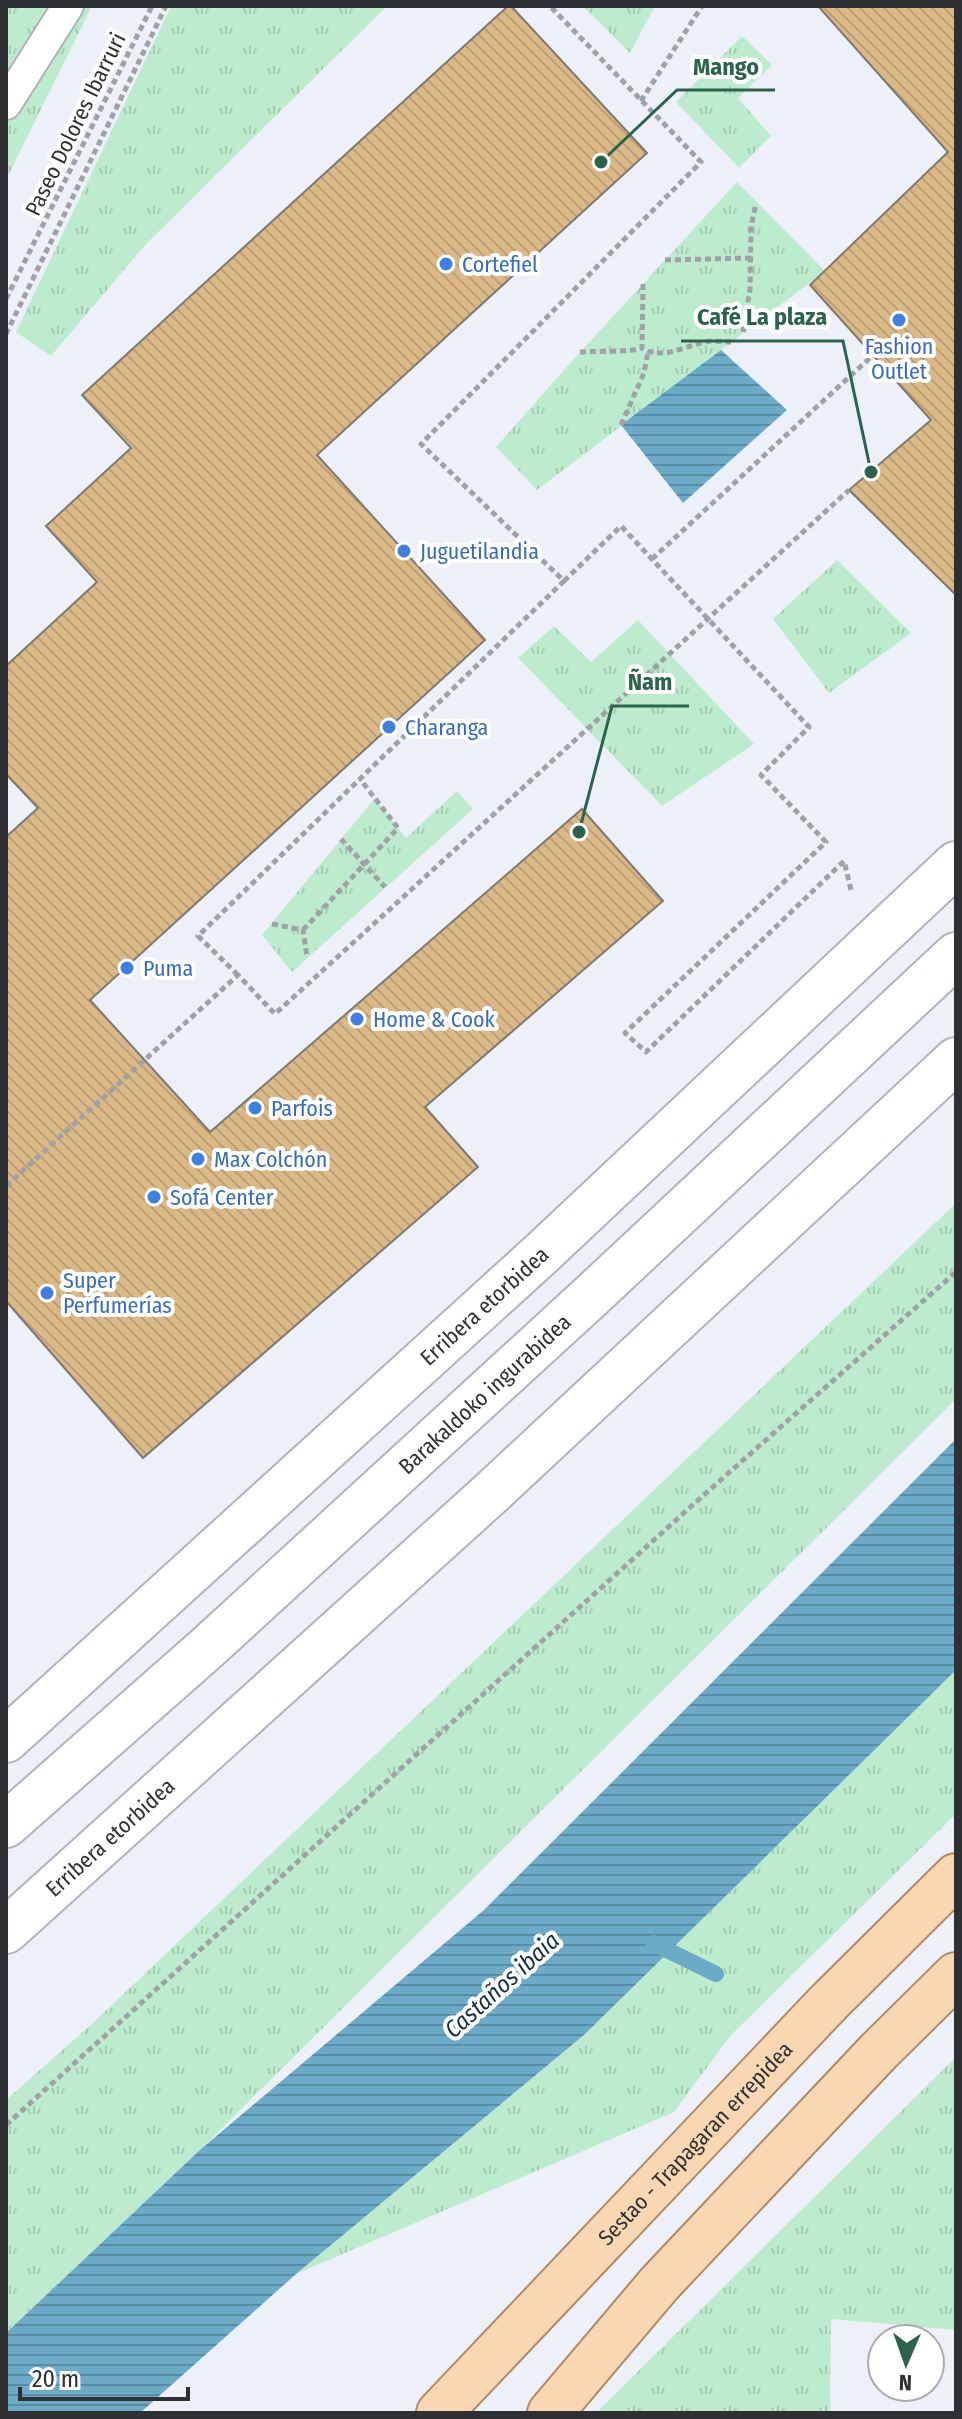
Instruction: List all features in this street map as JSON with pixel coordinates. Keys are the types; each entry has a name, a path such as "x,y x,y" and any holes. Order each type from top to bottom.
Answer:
{"main road":[{"name":"Sestao - Trapagaran errepidea","path":"439,2413 829,2002 956,1876"},
{"path":"550,2413 660,2283 879,2051 956,1975"}],"street":[{"name":"Erribera etorbidea","path":"6,1740 541,1254 956,864"},
{"name":"Barakaldoko ingurabidea","path":"6,1825 207,1648 601,1288 956,955"},
{"name":"Erribera etorbidea","path":"6,1931 490,1494 956,1060"}],"lane":[{"path":"6,104 68,6"}],"path":[{"name":"Paseo Dolores Ibarruri","path":"6,299 152,6"},
{"path":"6,334 166,6"},
{"path":"550,6 701,162 421,444 564,581"},
{"path":"641,101 702,6"},
{"path":"743,332 750,289 751,227 756,203"},
{"path":"665,260 751,258"},
{"path":"621,425 644,373 643,284"},
{"path":"580,352 621,349 661,353 710,341 731,342"},
{"path":"652,559 873,355"},
{"path":"849,490 709,619 275,1014 198,936 621,526 709,619 809,727 761,775 826,842 625,1033 646,1052 844,861 865,950"},
{"path":"303,930 398,828 360,779"},
{"path":"341,839 385,887"},
{"path":"272,924 303,930"},
{"path":"303,930 307,957"},
{"path":"6,1186 238,975"},
{"path":"6,2125 706,1493 956,1272"}],"green space":[{"path":"6,6 92,6 6,180"},
{"path":"171,6 387,6 146,244 51,356 16,332"},
{"path":"583,6 655,6 630,53"},
{"path":"742,36 772,65 738,98 771,136 739,168 676,102"},
{"path":"737,182 825,271 537,490 496,447"},
{"path":"837,560 911,633 829,693 773,619"},
{"path":"638,620 754,744 662,806 518,658 554,626 591,662"},
{"path":"457,791 473,809 292,972 262,935 375,798 406,838"},
{"path":"956,1203 956,1399 201,2149 6,2333 6,2100 94,2022"},
{"path":"956,1670 956,1814 731,2035 674,2112 296,2274 584,2035"},
{"path":"956,2057 956,2330 946,2329 946,2323 876,2323 831,2319 830,2413 596,2413"}],"water":[{"path":"721,350 787,410 683,503 621,425"},
{"name":"Castaños ibaia","path":"956,1439 956,1670 584,2035 296,2274 140,2413 6,2413 6,2333 201,2149 484,1910"}],"building":[{"path":"508,6 647,153 317,455 485,640 90,1000 210,1132 582,809 663,901 425,1107 478,1167 143,1458 6,1301 6,837 38,808 6,774 6,666 97,582 46,526 131,448 82,395"},
{"name":"Fashion Outlet","path":"818,6 956,6 956,595 849,490 931,420 810,285 948,152"}],"waterway":[{"path":"653,1943 716,1974"}],"place":[{"name":"Mango","path":"601,162"},
{"name":"Cortefiel","path":"446,264"},
{"name":"Fashion Outlet","path":"899,320"},
{"name":"Café La plaza","path":"871,472"},
{"name":"Juguetilandia","path":"404,551"},
{"name":"Charanga","path":"389,727"},
{"name":"Ñam","path":"579,832"},
{"name":"Puma","path":"127,968"},
{"name":"Home & Cook","path":"357,1019"},
{"name":"Parfois","path":"255,1108"},
{"name":"Max Colchón","path":"198,1159"},
{"name":"Sofá Center","path":"154,1197"},
{"name":"Super Perfumerías","path":"47,1293"}]}
